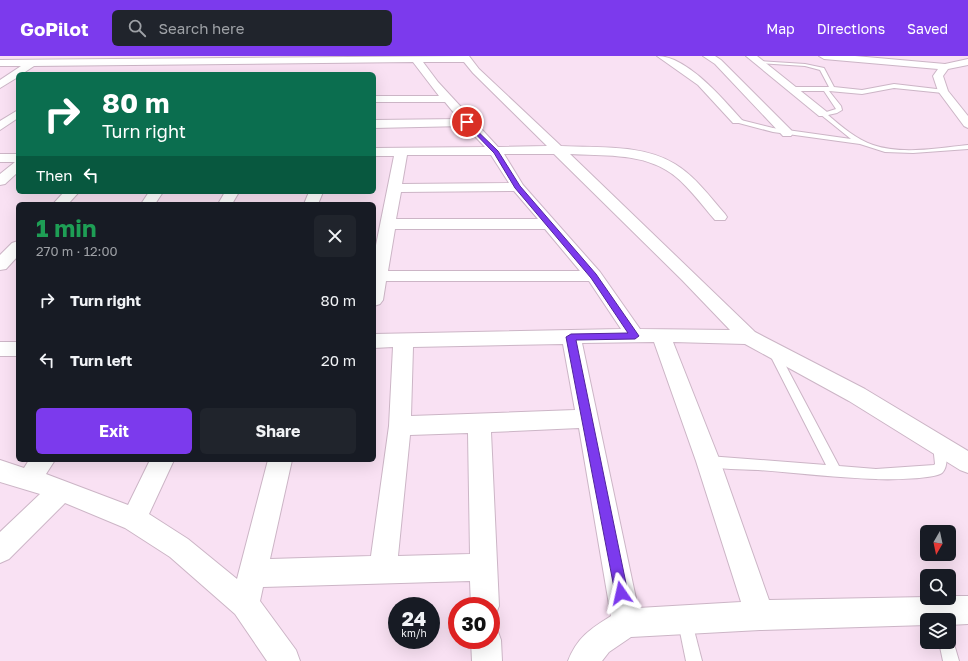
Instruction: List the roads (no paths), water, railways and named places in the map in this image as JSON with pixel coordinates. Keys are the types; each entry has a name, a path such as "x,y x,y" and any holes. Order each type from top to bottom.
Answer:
{"street":[{"path":"19,72 47,56"},
{"path":"664,57 681,56"},
{"path":"708,56 718,62 787,132"},
{"path":"824,56 852,57 945,67 968,62"},
{"path":"0,63 141,62 201,59 253,61 363,61 465,57 557,150 671,259 748,337 857,395 968,463"},
{"path":"664,57 702,83 737,121"},
{"path":"415,58 447,99 496,152 518,187 594,276 635,336"},
{"path":"190,70 201,59"},
{"path":"756,59 791,90 823,114"},
{"path":"247,72 253,61"},
{"path":"129,72 141,62"},
{"path":"945,67 938,76 943,90 968,124"},
{"path":"0,84 16,74"},
{"path":"0,84 16,84"},
{"path":"376,99 447,99"},
{"path":"0,127 16,115"},
{"path":"376,124 467,122"},
{"path":"0,127 16,128"},
{"path":"376,152 496,152 557,150 625,153 653,159 671,167 690,183 720,217"},
{"path":"376,290 401,152"},
{"path":"0,158 16,158"},
{"path":"0,181 16,167"},
{"path":"395,188 518,187"},
{"path":"62,202 70,194"},
{"path":"388,224 551,224"},
{"path":"0,265 16,248"},
{"path":"379,276 594,276"},
{"path":"376,341 661,335 748,337"},
{"path":"661,335 708,461 760,615"},
{"path":"571,337 627,623"},
{"path":"383,569 400,426 403,340"},
{"path":"0,350 16,349"},
{"path":"400,426 588,419"},
{"path":"479,423 485,597"},
{"path":"134,519 161,462"},
{"path":"245,604 280,462"},
{"path":"0,471 36,470 61,490 134,519 179,548 245,604 285,661"},
{"path":"0,550 61,490"},
{"path":"253,573 484,567"},
{"path":"582,661 598,641 627,623 760,615 920,613"},
{"path":"486,649 487,661"}],"lane":[{"path":"756,59 804,63 825,71 829,90 839,110 823,114"},
{"path":"791,90 862,92 894,86 943,90"},
{"path":"823,114 861,143"},
{"path":"737,121 787,132 861,143 885,150 968,147"},
{"path":"772,350 836,472"},
{"path":"708,461 876,474 937,470 941,465 939,446"},
{"path":"684,619 694,661"},
{"path":"949,649 952,661"}]}
